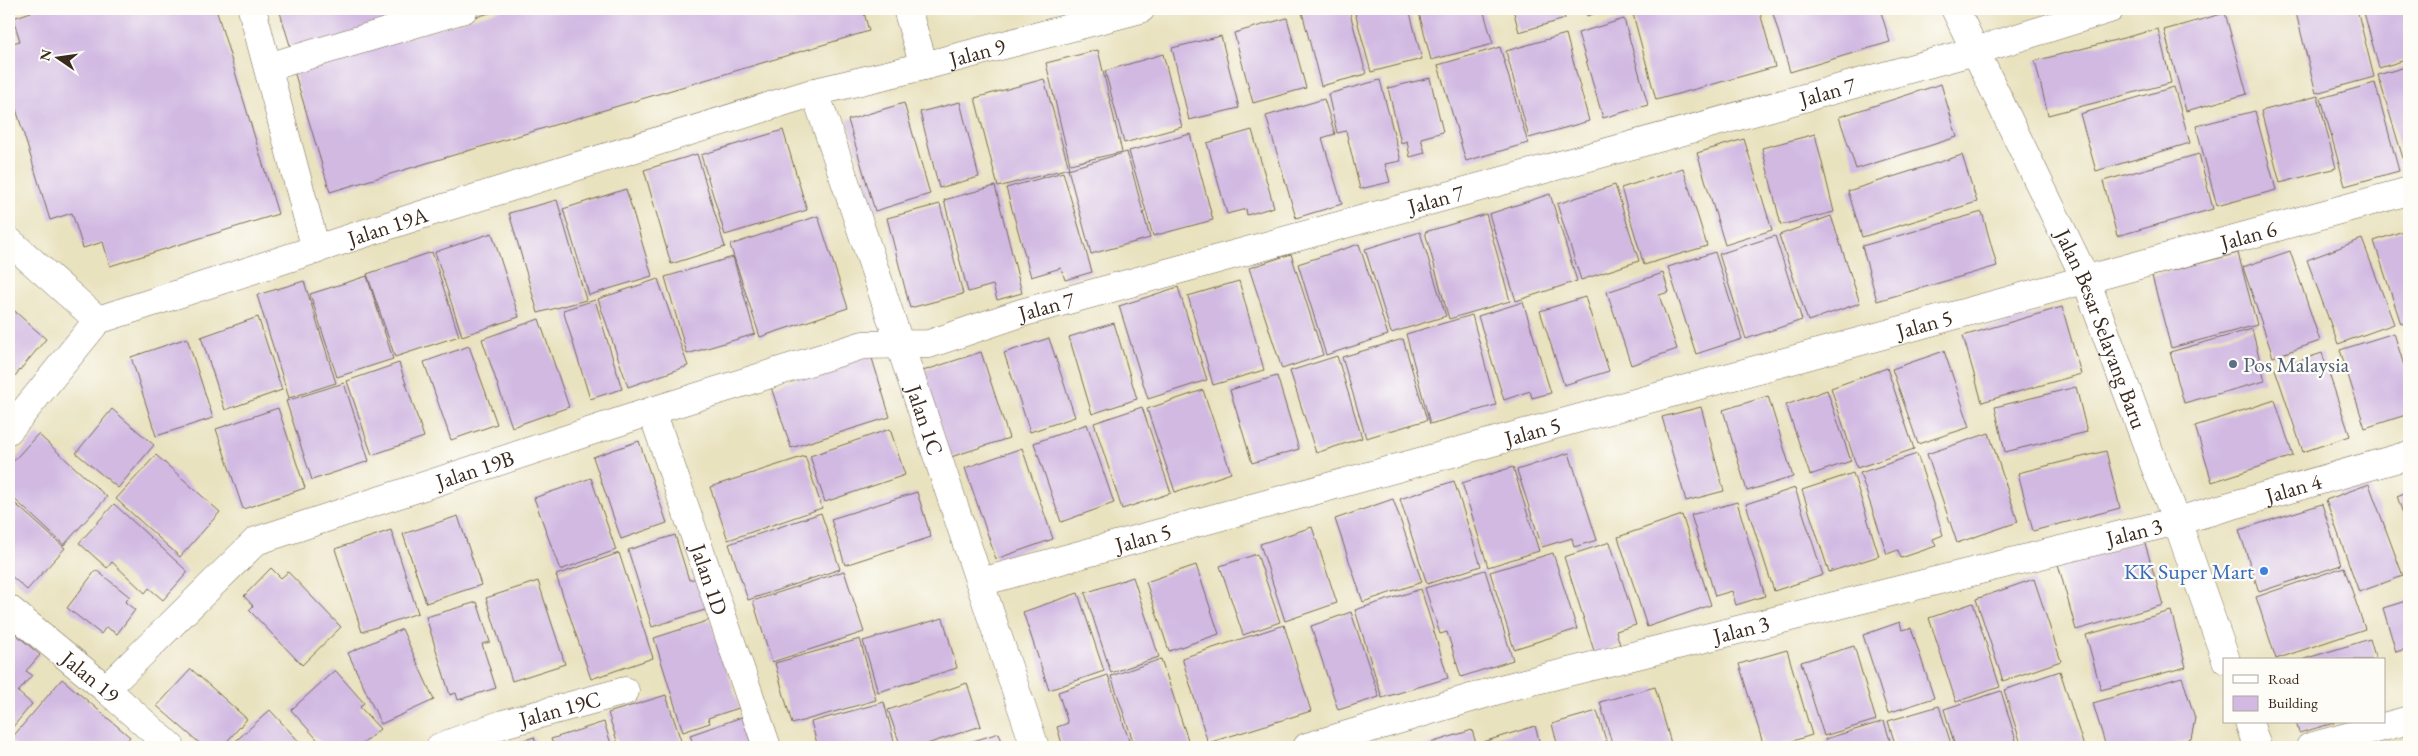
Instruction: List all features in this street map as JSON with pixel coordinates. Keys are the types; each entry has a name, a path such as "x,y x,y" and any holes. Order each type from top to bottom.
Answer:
{"street":[{"path":"252,9 316,250"},
{"path":"268,67 464,9"},
{"path":"907,9 924,66"},
{"name":"Jalan 9","path":"815,92 924,66 1141,9"},
{"name":"Jalan Besar Selayang Baru","path":"1955,9 2086,280 2177,521 2225,658"},
{"name":"Jalan 7","path":"898,345 928,344 1030,310 1975,51 2110,9"},
{"name":"Jalan 1C","path":"815,92 898,345 981,582 1034,747"},
{"name":"Jalan 19A","path":"98,320 421,215 815,92"},
{"name":"Jalan 6","path":"2086,280 2409,191"},
{"path":"9,241 98,320 9,430"},
{"name":"Jalan 5","path":"981,582 2086,280"},
{"name":"Jalan 19B","path":"106,689 256,541 652,411 863,346 898,345"},
{"name":"Jalan 1D","path":"652,411 767,747"},
{"name":"Jalan 4","path":"2177,521 2409,455"},
{"name":"Jalan 3","path":"1308,747 1508,687 2177,521"},
{"name":"Jalan 19","path":"9,609 106,689 171,747"},
{"name":"Jalan 19C","path":"440,747 504,724 625,691"},
{"path":"2310,747 2409,720"},
{"path":"2249,724 2257,747"}],"building":[{"path":"30,9 216,9 278,214 110,266 103,242 83,248 72,213 50,220 9,86 9,44 20,41 13,18 31,12"},
{"path":"279,9 436,9 292,52"},
{"path":"503,9 863,9 869,31 330,192 294,71"},
{"path":"1317,9 1349,9 1366,74 1321,86 1302,12"},
{"path":"1354,9 1409,9 1422,59 1371,72"},
{"path":"1418,9 1483,9 1493,44 1431,60"},
{"path":"1513,9 1562,9 1565,19 1519,32"},
{"path":"1585,9 1608,9 1587,16"},
{"path":"1651,9 1759,9 1775,67 1656,100 1633,14"},
{"path":"1880,9 1890,42 1790,72 1772,10"},
{"path":"2295,9 2357,9 2374,77 2316,93"},
{"path":"2363,9 2409,9 2409,59 2379,68"},
{"path":"2225,13 2247,94 2186,111 2164,30"},
{"path":"1287,18 1306,88 1253,103 1234,33"},
{"path":"1624,19 1648,105 1603,118 1578,33"},
{"path":"2158,29 2171,83 2048,115 2035,61"},
{"path":"1566,34 1589,121 1529,138 1506,51"},
{"path":"1221,36 1239,108 1189,120 1172,48"},
{"path":"1500,47 1528,143 1466,161 1438,65"},
{"path":"1098,50 1122,152 1070,164 1046,63"},
{"path":"1163,54 1182,127 1124,143 1105,71"},
{"path":"2409,66 2409,163 2405,165 2378,75"},
{"path":"1430,78 1443,132 1421,138 1425,153 1410,157 1407,141 1401,143 1388,88"},
{"path":"1044,79 1069,168 998,187 975,98"},
{"path":"1380,80 1401,161 1385,164 1390,182 1360,189 1346,131 1337,133 1328,94"},
{"path":"2375,83 2399,171 2345,186 2321,98"},
{"path":"1941,84 1957,137 1856,169 1839,117"},
{"path":"2174,87 2190,143 2096,171 2080,114"},
{"path":"2318,96 2336,168 2280,183 2261,111"},
{"path":"1324,99 1335,134 1322,138 1342,204 1296,218 1266,116"},
{"path":"960,102 979,177 939,188 920,112"},
{"path":"904,103 930,194 875,211 848,120"},
{"path":"2255,111 2276,190 2217,206 2196,126"},
{"path":"783,130 807,210 725,235 701,155"},
{"path":"1252,130 1274,207 1247,215 1246,209 1227,214 1207,143"},
{"path":"1190,134 1213,220 1153,236 1129,151"},
{"path":"1815,134 1834,212 1781,225 1762,148"},
{"path":"1744,139 1772,230 1725,245 1697,153"},
{"path":"1127,152 1150,238 1091,254 1068,169"},
{"path":"697,154 725,247 671,264 644,170"},
{"path":"2199,154 2213,209 2117,236 2103,181"},
{"path":"1962,155 1977,202 1862,237 1848,191"},
{"path":"1683,168 1707,246 1644,265 1621,188"},
{"path":"1063,172 1092,272 1065,280 1061,268 1031,277 1006,188"},
{"path":"1615,185 1639,261 1581,280 1557,204"},
{"path":"995,186 1022,293 997,300 993,285 968,292 944,200"},
{"path":"626,189 652,276 589,295 563,209"},
{"path":"1550,194 1577,281 1516,301 1489,214"},
{"path":"557,200 586,300 538,313 509,213"},
{"path":"940,204 963,294 910,308 887,218"},
{"path":"1982,212 1997,266 1877,301 1862,246"},
{"path":"1486,214 1510,301 1449,319 1425,232"},
{"path":"818,216 848,308 760,337 730,245"},
{"path":"1831,216 1860,303 1808,321 1779,235"},
{"path":"2409,229 2409,321 2401,324 2374,241"},
{"path":"1420,232 1446,316 1391,333 1365,249"},
{"path":"492,233 519,317 462,336 435,252"},
{"path":"1775,236 1802,320 1746,339 1719,254"},
{"path":"2362,239 2394,324 2338,344 2307,260"},
{"path":"1359,244 1388,335 1326,355 1298,264"},
{"path":"2290,251 2320,341 2273,357 2243,267"},
{"path":"432,252 459,336 395,357 367,274"},
{"path":"1715,252 1742,339 1696,354 1668,267"},
{"path":"2238,253 2257,325 2171,348 2152,276"},
{"path":"1291,254 1323,355 1282,369 1249,268"},
{"path":"733,257 755,334 687,354 665,277"},
{"path":"1663,273 1669,292 1659,295 1677,349 1631,365 1607,292"},
{"path":"367,276 393,359 337,377 310,294"},
{"path":"658,279 688,366 628,387 598,299"},
{"path":"304,281 336,383 289,398 257,295"},
{"path":"1239,281 1264,370 1213,385 1188,296"},
{"path":"1178,287 1207,380 1148,399 1119,306"},
{"path":"1585,297 1609,371 1564,385 1540,311"},
{"path":"595,300 622,389 590,399 563,310"},
{"path":"1523,302 1551,393 1532,398 1530,391 1504,400 1478,316"},
{"path":"9,306 46,339 9,383"},
{"path":"2062,307 2081,374 1982,402 1963,336"},
{"path":"1472,315 1496,405 1430,424 1406,334"},
{"path":"258,317 282,390 225,410 201,337"},
{"path":"539,319 569,407 512,427 482,339"},
{"path":"1114,323 1137,399 1092,414 1069,337"},
{"path":"2252,329 2265,381 2184,403 2170,352"},
{"path":"2394,333 2409,382 2409,414 2365,428 2340,350"},
{"path":"187,338 213,418 156,436 131,357"},
{"path":"1049,338 1075,417 1030,432 1004,353"},
{"path":"1403,339 1427,420 1366,438 1342,357"},
{"path":"469,346 497,424 451,440 424,362"},
{"path":"1944,351 1970,427 1918,444 1892,369"},
{"path":"981,352 1009,438 951,457 923,371"},
{"path":"2322,353 2350,436 2303,452 2275,369"},
{"path":"871,355 890,417 791,448 771,387"},
{"path":"1337,356 1362,438 1316,453 1290,371"},
{"path":"399,363 424,437 372,455 347,381"},
{"path":"1887,368 1914,449 1857,468 1831,388"},
{"path":"1277,376 1299,449 1252,463 1230,390"},
{"path":"344,383 369,461 312,480 286,401"},
{"path":"2076,387 2087,432 2005,452 1995,407"},
{"path":"1203,390 1231,473 1175,492 1147,409"},
{"path":"1827,390 1851,461 1810,475 1786,405"},
{"path":"1768,396 1793,477 1747,491 1723,410"},
{"path":"2275,400 2293,456 2212,482 2195,426"},
{"path":"1142,407 1171,493 1122,509 1094,423"},
{"path":"1701,407 1724,491 1686,501 1662,417"},
{"path":"278,408 305,488 243,509 216,429"},
{"path":"112,409 154,445 118,488 76,453"},
{"path":"1087,424 1114,503 1061,522 1034,443"},
{"path":"890,429 905,475 825,502 810,456"},
{"path":"1989,433 2018,522 1957,543 1927,454"},
{"path":"38,434 107,497 64,545 9,494 9,466"},
{"path":"639,441 667,523 621,539 593,457"},
{"path":"1022,448 1053,539 996,559 965,468"},
{"path":"2106,451 2120,508 2033,531 2018,473"},
{"path":"1569,453 1597,540 1574,547 1572,538 1542,547 1517,470"},
{"path":"1917,454 1943,535 1933,539 1936,546 1901,558 1898,550 1887,554 1860,473"},
{"path":"156,455 220,512 180,557 116,499"},
{"path":"805,456 822,508 728,540 710,487"},
{"path":"1513,467 1539,551 1488,567 1462,483"},
{"path":"1853,473 1879,556 1829,572 1802,490"},
{"path":"591,478 616,550 560,570 534,498"},
{"path":"1454,481 1481,566 1427,584 1400,499"},
{"path":"2369,484 2403,576 2359,592 2326,500"},
{"path":"1795,488 1823,575 1774,591 1746,504"},
{"path":"2409,491 2409,531 2397,496"},
{"path":"917,492 931,537 845,565 831,519"},
{"path":"9,498 65,548 27,590 9,574"},
{"path":"1393,499 1422,582 1363,602 1335,519"},
{"path":"1737,502 1765,596 1736,605 1732,591 1715,596 1691,515"},
{"path":"114,504 188,572 163,600 149,588 145,593 112,562 107,568 79,543"},
{"path":"2322,504 2341,565 2259,592 2239,530"},
{"path":"821,513 840,569 748,600 729,544"},
{"path":"1682,515 1711,605 1647,627 1618,537"},
{"path":"458,516 481,585 426,603 403,534"},
{"path":"1312,527 1337,603 1285,621 1260,544"},
{"path":"391,530 418,613 362,632 335,549"},
{"path":"675,535 689,580 702,577 711,608 652,627 628,550"},
{"path":"2144,540 2163,605 2076,630 2058,564"},
{"path":"1610,542 1636,625 1616,631 1620,645 1595,654 1564,557"},
{"path":"619,553 653,658 591,679 556,575"},
{"path":"1553,553 1577,629 1514,649 1490,572"},
{"path":"1257,554 1280,622 1243,635 1220,566"},
{"path":"1196,565 1219,634 1169,651 1146,582"},
{"path":"2344,567 2365,629 2276,658 2256,597"},
{"path":"271,568 281,578 288,572 341,627 302,665 249,610 253,606 244,596"},
{"path":"96,570 130,597 125,602 135,610 117,634 106,627 101,634 67,608"},
{"path":"1485,570 1513,660 1461,677 1447,632 1440,634 1425,588"},
{"path":"844,571 864,632 772,662 753,601"},
{"path":"1133,577 1159,657 1111,673 1085,593"},
{"path":"2034,579 2061,661 2003,681 1976,599"},
{"path":"538,581 565,664 512,681 486,598"},
{"path":"1421,589 1448,678 1382,698 1355,610"},
{"path":"1078,593 1104,671 1049,690 1023,612"},
{"path":"2409,600 2409,648 2396,652 2383,608"},
{"path":"477,602 490,642 482,644 496,688 458,700 456,693 450,695 426,617"},
{"path":"1973,603 2000,687 1956,702 1929,618"},
{"path":"2171,611 2186,667 2101,690 2086,635"},
{"path":"1351,612 1379,697 1338,710 1311,626"},
{"path":"943,618 957,668 878,692 863,641"},
{"path":"710,620 739,708 708,718 710,723 683,732 654,638"},
{"path":"1900,622 1902,630 1911,628 1934,698 1888,713 1863,635"},
{"path":"1284,625 1311,711 1208,743 1182,658"},
{"path":"9,628 40,655 26,671 32,675 18,692 32,704 12,728 9,725"},
{"path":"402,629 434,700 381,724 348,653"},
{"path":"860,639 876,700 792,724 775,663"},
{"path":"2370,639 2375,658 2307,658"},
{"path":"1854,646 1876,720 1824,736 1801,662"},
{"path":"1787,650 1812,735 1773,747 1764,747 1739,664"},
{"path":"1161,659 1190,746 1135,747 1111,676"},
{"path":"191,669 247,719 222,747 204,747 157,706"},
{"path":"335,670 364,703 360,707 380,729 359,747 324,747 291,710"},
{"path":"2060,671 2084,747 2022,747 2004,690"},
{"path":"1108,675 1131,747 1063,747 1057,727 1068,723 1058,692"},
{"path":"2182,677 2195,718 2191,739 2163,747 2106,747 2093,703"},
{"path":"62,679 130,737 121,747 18,747 10,740"},
{"path":"967,683 981,726 918,747 901,747 888,710"},
{"path":"1655,687 1672,747 1613,747 1600,702"},
{"path":"2001,691 2018,747 1955,747 1944,709"},
{"path":"666,695 683,747 619,747 608,713"},
{"path":"884,702 895,745 818,747 811,722"},
{"path":"1939,706 1952,747 1896,747 1888,721"},
{"path":"270,710 304,747 229,747"},
{"path":"1597,711 1608,747 1558,747 1552,724"},
{"path":"742,717 752,747 694,747 690,735"},
{"path":"1884,721 1892,747 1828,747 1825,739"},
{"path":"604,722 612,747 554,747 551,739"},
{"path":"2297,724 2330,724 2299,733"},
{"path":"1535,726 1541,747 1484,747 1483,742"},
{"path":"1472,730 1477,747 1418,747"},
{"path":"999,733 1004,747 954,747"},
{"path":"534,737 537,747 507,746"}],"place":[{"name":"Pos Malaysia","path":"2233,364"},
{"name":"KK Super Mart","path":"2264,571"}]}
